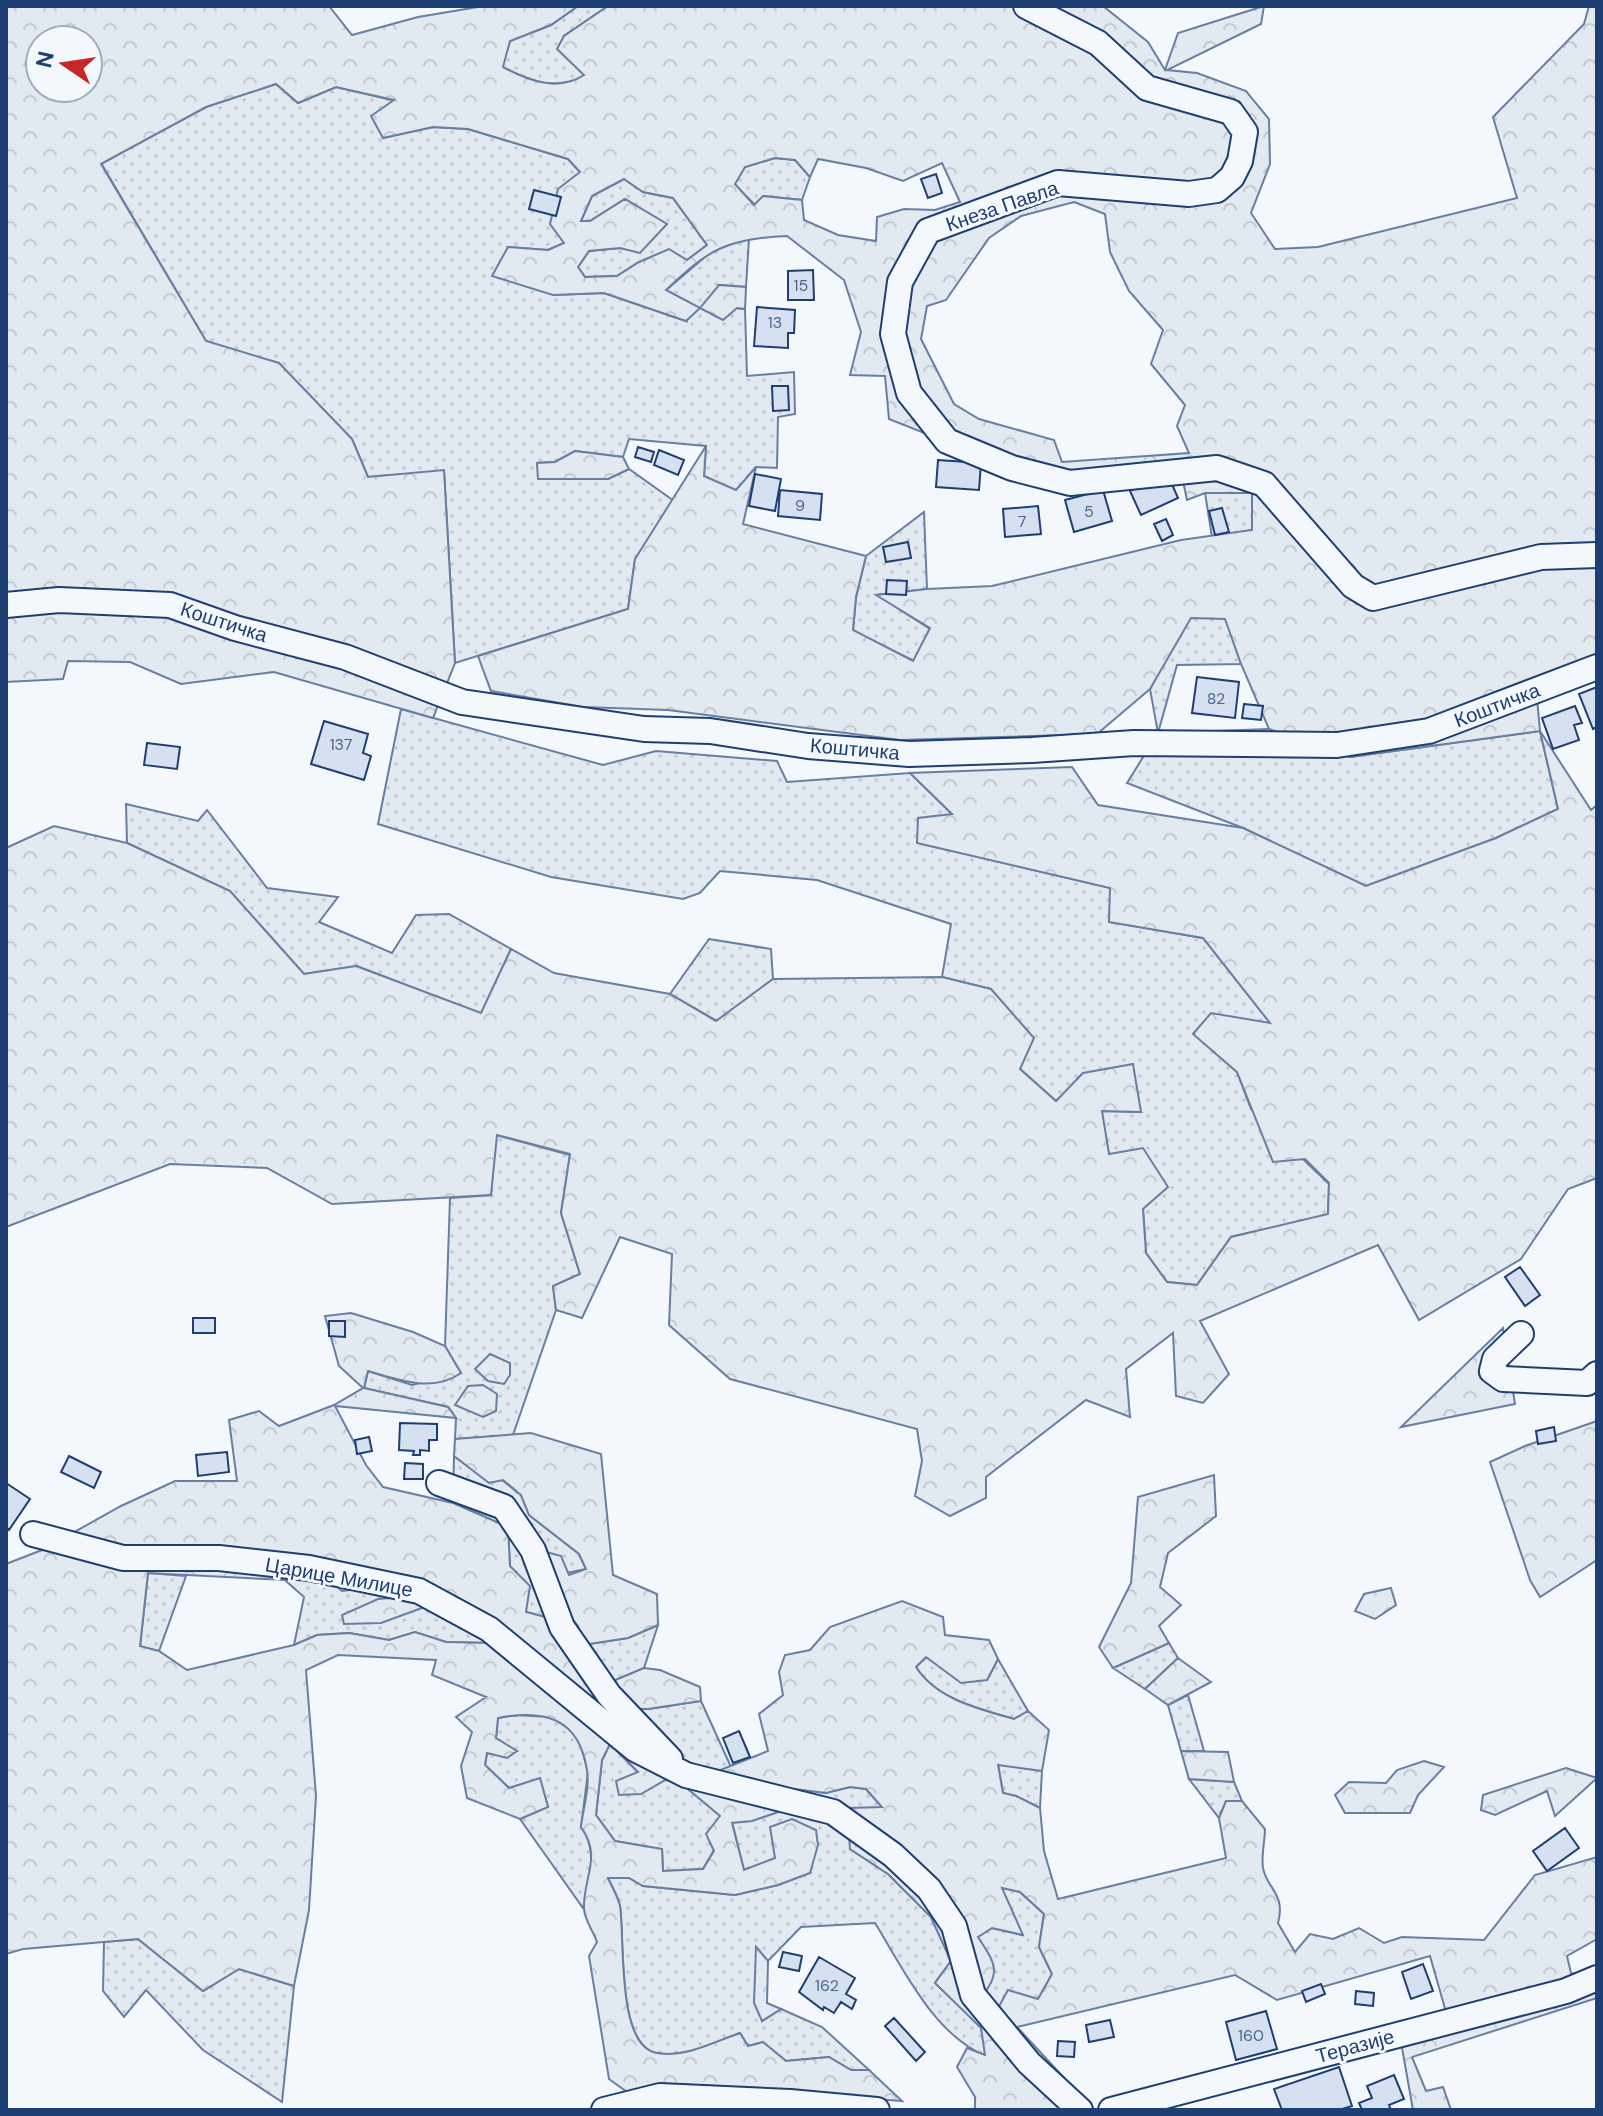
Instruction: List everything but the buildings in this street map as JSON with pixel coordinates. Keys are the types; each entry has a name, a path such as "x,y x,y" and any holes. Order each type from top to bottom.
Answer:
{"street":[{"name":"Кнеза Павла","path":"1026,6 1098,43 1147,88 1231,112 1245,132 1240,161 1232,177 1217,190 1189,194 1058,183 928,231 900,282 893,334 909,393 947,441 1012,468 1070,483 1217,468 1264,484 1353,586 1373,598 1541,557 1597,555"},
{"name":"Коштичка","path":"6,605 59,600 170,605 235,628 345,657 462,702 644,729 710,731 808,746 909,754 1134,743 1337,745 1429,731 1597,667"},
{"path":"1521,1334 1495,1359 1492,1371 1503,1379 1587,1383 1597,1374"},
{"path":"439,1483 504,1507 533,1550 562,1627 609,1695 686,1775"},
{"name":"Царице Милице","path":"33,1534 123,1558 234,1560 309,1568 419,1591 489,1629 635,1749 686,1775 833,1812 893,1855 929,1889 954,1926 973,1995 1029,2063 1080,2110"},
{"name":"Теразије","path":"1111,2110 1566,1991 1597,1978"},
{"path":"615,2109 660,2096 877,2110"}],"green space":[{"path":"6,6 329,6 352,35 418,17 484,6 578,6 551,25 510,41 503,67 523,77 554,84 584,75 557,49 564,36 608,6 1039,6 1049,12 1057,6 1103,6 1148,42 1165,70 1178,33 1264,6 1261,24 1167,70 1197,73 1246,91 1269,119 1270,164 1251,213 1275,249 1318,247 1517,198 1493,117 1584,24 1589,6 1597,6 1597,658 1536,687 1540,731 1350,757 1269,729 1225,619 1191,618 1150,689 1097,734 900,740 668,710 583,707 491,691 478,656 628,609 635,559 706,446 704,476 736,490 756,467 743,524 866,556 856,597 853,630 913,661 930,628 876,595 992,586 1181,540 1252,530 1252,493 1205,493 1187,500 1183,481 1066,489 889,419 885,376 850,375 861,332 844,280 787,236 733,244 694,265 666,290 700,308 686,321 604,293 553,295 492,276 508,247 548,250 564,243 550,224 558,189 580,172 568,159 468,129 433,127 383,138 371,116 394,100 336,87 298,103 276,84 206,107 101,164 206,341 279,363 352,439 368,477 444,470 455,663 433,718 274,672 181,684 130,662 68,661 63,679 6,682","holes":["775,158 795,160 810,177 818,159 866,168 903,181 942,163 960,202 935,210 904,209 877,217 876,241 838,235 804,220 802,200 763,196 754,205 735,184 745,167","624,179 643,192 673,198 707,245 687,260 669,249 617,276 585,277 578,267 589,251 620,248 640,253 667,224 625,199 590,221 581,221 592,196","1074,202 1105,214 1110,252 1129,291 1163,330 1151,364 1185,405 1177,426 1189,453 1062,462 1054,440 979,419 954,404 921,339 927,306 946,300 989,238 1021,216"]},
{"path":"578,6 608,6 564,36 558,49 585,76 564,83 543,82 502,67 510,41 551,25"},
{"path":"276,84 298,103 336,87 396,101 383,138 433,127 468,129 568,159 580,172 564,243 548,250 508,247 553,295 604,293 686,321 665,291 712,251 749,238 746,287 719,285 737,308 745,309 747,376 794,372 795,414 778,417 777,468 756,467 736,491 704,476 706,446 629,439 623,457 575,451 555,462 537,463 539,479 608,479 629,469 674,501 635,559 628,609 455,663 444,471 368,477 352,439 279,364 206,341 101,163 206,107"},
{"path":"775,158 795,160 810,177 802,200 764,196 755,205 734,184 745,167"},
{"path":"624,179 643,192 673,198 707,245 687,260 639,262 617,276 585,277 578,267 589,251 620,248 640,252 666,225 625,199 590,221 581,221 592,196"},
{"path":"719,285 746,287 745,309 737,308 723,320 700,308"},
{"path":"575,451 623,457 629,469 608,479 538,479 537,463 555,462"},
{"path":"1205,493 1252,493 1252,530 1212,537"},
{"path":"924,512 927,589 877,595 930,629 914,661 853,631 856,597 866,556"},
{"path":"1203,613 1226,619 1241,664 1177,665 1158,733 1150,689 1184,621"},
{"path":"401,709 603,765 656,751 777,761 787,782 910,773 953,815 918,843 1111,888 1109,922 1203,938 1271,1024 1194,1034 1237,1072 1251,1109 1329,1184 1328,1215 1231,1237 1197,1285 1167,1282 1146,1253 1143,1209 1109,1155 1101,1111 1140,1112 1083,1073 1057,1102 1019,1068 991,989 942,977 951,924 817,880 720,871 700,893 683,899 551,877 378,824"},
{"path":"1269,729 1350,757 1540,731 1558,809 1496,838 1366,886 1243,828 1127,783 1158,733"},
{"path":"1540,731 1591,810 1597,805 1597,1178 1568,1189 1521,1259 1419,1320 1378,1245 1200,1321 1229,1374 1203,1403 1176,1396 1173,1333 1126,1369 1130,1417 1086,1400 986,1477 986,1498 950,1516 915,1496 922,1461 917,1429 730,1379 669,1325 672,1254 620,1237 582,1318 556,1310 553,1286 580,1274 561,1213 570,1154 497,1135 491,1195 332,1204 267,1168 170,1164 6,1227 6,848 54,826 127,843 230,891 304,974 356,966 481,1013 511,949 554,973 670,994 716,1021 773,979 942,977 991,989 1034,1038 1020,1069 1056,1101 1083,1073 1133,1064 1141,1112 1102,1111 1109,1154 1143,1148 1168,1187 1143,1209 1146,1253 1167,1282 1197,1285 1231,1237 1328,1214 1329,1183 1305,1159 1273,1162 1237,1072 1193,1034 1211,1013 1270,1023 1203,938 1109,922 1110,888 917,843 918,818 952,814 910,773 1072,767 1098,805 1243,828 1366,886 1496,838 1558,809"},
{"path":"126,804 198,821 207,810 267,888 338,897 319,922 392,953 416,915 449,914 511,949 481,1014 357,966 304,974 230,891 127,843"},
{"path":"709,939 771,949 773,979 717,1021 670,994"},
{"path":"496,1135 570,1155 561,1213 580,1274 553,1286 556,1310 513,1435 455,1439 456,1418 448,1407 364,1388 368,1371 412,1385 461,1373 445,1346 450,1198 491,1195"},
{"path":"351,1313 413,1332 445,1346 461,1373 450,1379 415,1383 368,1371 364,1388 448,1407 456,1418 335,1406 366,1465 383,1487 453,1503 508,1527 510,1566 530,1586 526,1612 577,1625 538,1579 543,1551 561,1556 569,1575 586,1569 579,1554 529,1515 521,1495 503,1480 489,1483 454,1456 455,1439 531,1433 601,1454 613,1575 657,1594 658,1625 628,1638 589,1644 611,1682 644,1668 660,1670 700,1687 701,1701 648,1709 610,1708 653,1754 665,1780 641,1794 619,1795 616,1781 638,1772 610,1744 602,1760 596,1815 615,1841 662,1849 663,1871 703,1869 714,1851 706,1834 720,1816 683,1785 768,1751 759,1714 783,1695 779,1672 785,1655 810,1650 830,1627 902,1601 943,1617 945,1635 989,1640 998,1659 987,1680 961,1683 926,1657 916,1667 935,1687 959,1701 1014,1719 1028,1711 1049,1730 1042,1771 998,1765 1003,1793 1040,1808 1044,1851 1058,1899 1226,1858 1219,1818 1226,1801 1242,1801 1265,1829 1263,1868 1280,1905 1278,1923 1295,1952 1310,1934 1333,1939 1359,1928 1384,1943 1402,1937 1484,1940 1535,1875 1597,1857 1597,1939 1567,1956 1571,1973 1597,1978 1597,1998 1412,2057 1426,2091 1443,2087 1451,2110 1413,2110 1398,2025 1446,2012 1430,1956 1277,2000 1235,1975 1017,2027 1094,2110 975,2110 975,2097 957,2067 967,2048 985,2055 981,2028 935,1983 951,1961 931,1917 888,1874 850,1849 847,1808 882,1807 866,1789 850,1787 826,1793 795,1789 793,1807 752,1821 732,1823 744,1870 775,1858 770,1827 792,1819 816,1830 818,1845 810,1873 778,1885 735,1895 643,1886 629,1878 608,1878 620,1906 625,1989 635,2032 644,2046 657,2053 668,2054 699,2048 740,2033 748,2046 763,2042 786,2061 829,2057 851,2070 869,2070 902,2101 703,2086 627,2092 609,2079 589,1956 597,1942 584,1910 591,1857 587,1837 581,1827 588,1777 583,1752 576,1739 568,1728 545,1717 498,1718 496,1738 517,1751 507,1758 487,1753 485,1765 509,1788 540,1778 548,1807 520,1819 467,1798 461,1766 472,1732 456,1717 486,1697 432,1675 436,1660 338,1655 306,1670 316,1796 309,1910 294,1986 239,1969 203,1991 138,1939 23,1949 6,1954 6,1564 42,1550 121,1506 175,1481 237,1481 229,1420 259,1411 279,1426 334,1405 363,1388 339,1366 325,1316","holes":["310,1563 342,1591 411,1583 417,1596 378,1599 342,1615 344,1624 381,1623 449,1598 488,1643 446,1642 415,1632 389,1640 349,1633 317,1635 294,1645 187,1670 159,1651 140,1646 148,1573 286,1580","1002,1888 1020,1892 1044,1914 1039,1947 1052,1974 1038,1999 1008,1990 997,2010 981,1997 992,1981 994,1967 978,1937 992,1928 1023,1935"]},
{"path":"1503,1328 1515,1404 1401,1427"},
{"path":"490,1354 510,1363 510,1375 504,1384 488,1381 475,1369"},
{"path":"483,1385 497,1394 496,1411 483,1417 455,1405 468,1386"},
{"path":"1597,1421 1597,1560 1540,1597 1530,1580 1490,1462 1525,1446"},
{"path":"454,1456 489,1482 502,1480 521,1495 529,1515 579,1554 586,1569 538,1579 578,1625 526,1612 510,1566 508,1527 453,1503"},
{"path":"1214,1475 1216,1516 1168,1553 1160,1587 1181,1605 1159,1626 1169,1643 1113,1668 1099,1647 1131,1583 1138,1497"},
{"path":"310,1563 411,1583 449,1598 488,1643 446,1642 415,1632 389,1640 349,1633 317,1635 294,1645 304,1597 286,1581"},
{"path":"148,1573 186,1576 159,1651 140,1647"},
{"path":"1391,1588 1396,1605 1375,1619 1355,1611 1364,1594"},
{"path":"658,1625 644,1668 611,1682 589,1644 628,1638"},
{"path":"1169,1643 1178,1658 1145,1689 1113,1668"},
{"path":"926,1657 935,1663 987,1680 998,1659 1028,1711 1014,1719 973,1707 947,1695 916,1667"},
{"path":"1178,1658 1211,1682 1168,1705 1145,1689"},
{"path":"1188,1695 1204,1751 1181,1751 1168,1705"},
{"path":"701,1701 731,1767 684,1785 721,1816 714,1850 703,1869 663,1871 662,1849 615,1841 596,1815 602,1760 610,1744 638,1772 665,1780 608,1708 648,1709"},
{"path":"515,1715 551,1717 578,1735 588,1772 581,1827 591,1856 583,1908 520,1819 548,1807 540,1779 509,1788 485,1765 487,1753 516,1751 496,1738 498,1718"},
{"path":"1181,1751 1228,1752 1234,1782 1189,1779"},
{"path":"1424,1761 1444,1767 1418,1795 1410,1813 1345,1813 1335,1795 1349,1782 1386,1783 1397,1770"},
{"path":"998,1764 1042,1771 1040,1808 1003,1793"},
{"path":"1566,1768 1597,1778 1555,1816 1547,1791 1495,1815 1481,1810 1483,1795"},
{"path":"1189,1779 1234,1782 1242,1801 1226,1801 1219,1818"},
{"path":"850,1787 866,1789 883,1808 850,1849 888,1874 931,1917 951,1961 935,1983 981,2027 986,2056 967,2046 935,2017 875,1923 801,1927 768,1961 757,1948 762,2021 781,2009 822,2027 869,2070 851,2070 829,2057 786,2061 763,2042 748,2046 740,2033 678,2053 657,2053 644,2046 635,2032 629,2012 620,1906 608,1878 629,1878 643,1886 735,1895 778,1885 810,1873 776,1858 744,1870 732,1822 752,1821 795,1789 825,1793"},
{"path":"1000,1887 1020,1892 1044,1914 1039,1947 1052,1974 1038,2000 997,2010 981,1997 977,1937 992,1928 1022,1935"},
{"path":"138,1939 203,1991 239,1969 294,1986 282,2102 203,2050 146,1990 124,2017 103,1991 104,1942"},
{"path":"756,1947 768,1961 767,2003 781,2009 762,2021 754,2003"}]}
